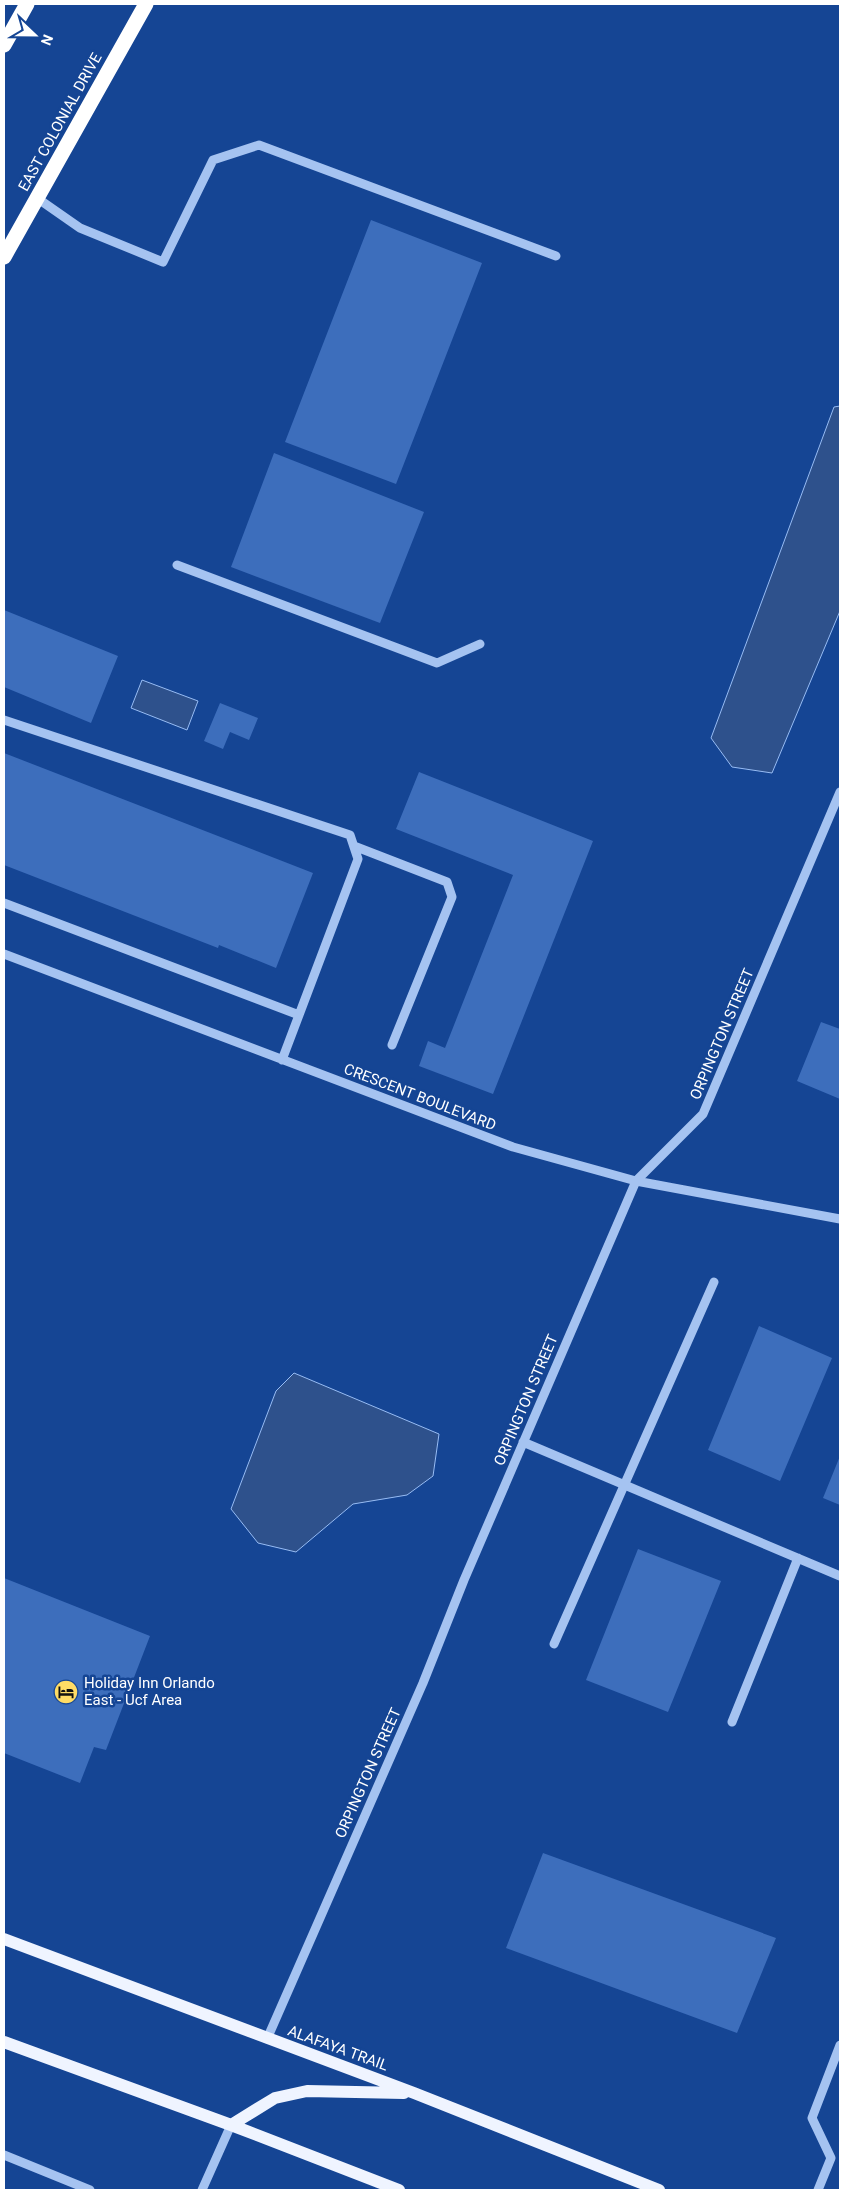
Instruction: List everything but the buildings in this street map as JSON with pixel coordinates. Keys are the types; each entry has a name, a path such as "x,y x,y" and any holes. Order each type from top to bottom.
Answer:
{"highway":[{"path":"4,45 27,4"},
{"name":"EAST COLONIAL DRIVE","path":"4,257 146,4"}],"main road":[{"name":"ALAFAYA TRAIL","path":"4,1939 414,2093 658,2190"},
{"path":"4,2042 231,2125 399,2190"},
{"path":"231,2125 275,2098 307,2091 414,2093"}],"street":[{"path":"37,198 80,228 163,262 213,160 259,145 556,256"},
{"path":"177,565 437,663 480,644"},
{"path":"4,720 350,835 358,859 282,1060"},
{"name":"ORPINGTON STREET","path":"267,2039 423,1682 464,1580 636,1181 703,1114 840,792"},
{"path":"354,846 447,882 452,897 392,1045"},
{"path":"4,903 299,1016"},
{"name":"CRESCENT BOULEVARD","path":"4,954 513,1147 636,1181 840,1219"},
{"path":"554,1644 714,1282"},
{"path":"523,1442 840,1576"},
{"path":"732,1722 798,1558"},
{"path":"818,2190 831,2158 812,2118 840,2045"},
{"path":"202,2190 231,2125"},
{"path":"4,2155 90,2190"}],"water":[{"path":"840,406 840,611 772,773 732,767 711,738 834,407"},
{"path":"142,680 198,701 187,730 131,708"},
{"path":"294,1373 439,1434 433,1476 407,1495 353,1504 296,1552 258,1543 231,1509 276,1391"}],"place":[{"name":"Holiday Inn Orlando East - Ucf Area","path":"66,1692"}]}
